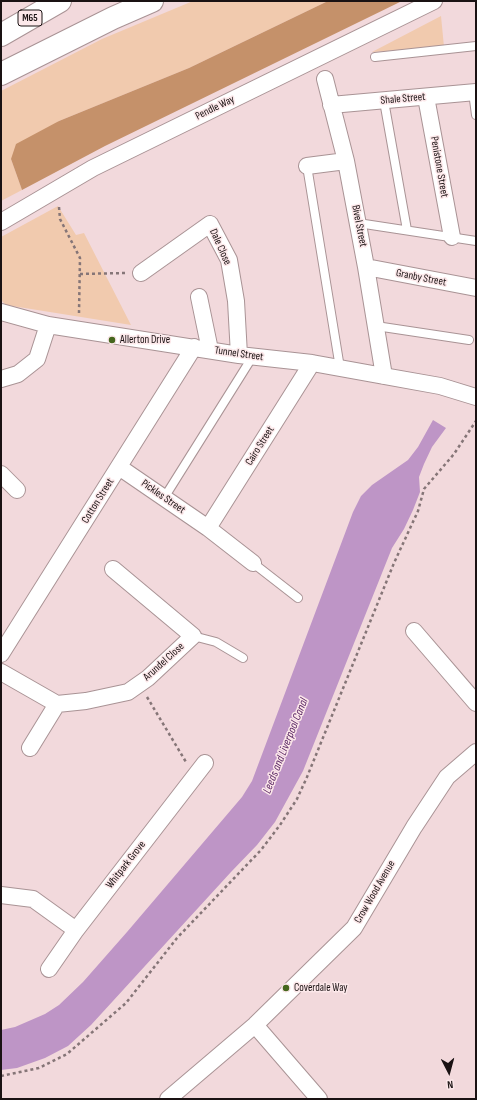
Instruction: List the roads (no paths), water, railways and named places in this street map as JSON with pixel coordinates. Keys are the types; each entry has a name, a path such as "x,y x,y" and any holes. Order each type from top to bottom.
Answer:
{"highway":[{"name":"M65","path":"1,35 60,1"},
{"path":"1,74 113,18 152,1"}],"street":[{"name":"Pendle Way","path":"1,222 93,168 434,1"},
{"name":"Bivel Street","path":"325,79 346,161 366,267 384,376"},
{"name":"Shale Street","path":"331,105 474,92"},
{"name":"Penistone Street","path":"426,97 452,237"},
{"path":"306,166 346,161"},
{"name":"Dale Close","path":"140,273 210,224 229,260 246,355"},
{"name":"Granby Street","path":"366,267 476,288"},
{"path":"199,297 210,350"},
{"name":"Tunnel Street","path":"1,312 48,325 78,330 340,368 440,386 476,397"},
{"path":"1,379 18,374 37,359 48,325"},
{"name":"Cotton Street","path":"1,654 194,348"},
{"name":"Cairo Street","path":"208,528 312,363"},
{"name":"Pickles Street","path":"120,467 208,528 253,563"},
{"path":"1,474 18,490"},
{"name":"Arundel Close","path":"57,704 86,701 128,692 148,678 193,636 113,569"},
{"path":"414,631 476,703"},
{"path":"1,672 57,704 30,748"},
{"name":"Crow Wood Avenue","path":"168,1099 255,1025 354,928 414,826 447,777 476,752"},
{"name":"Whitpark Grove","path":"49,969 76,930 204,763"},
{"path":"1,895 33,898 76,930"},
{"path":"255,1025 319,1099"}],"lane":[{"path":"375,57 476,46"},
{"path":"474,92 476,115"},
{"path":"384,100 407,230"},
{"path":"306,166 340,368"},
{"path":"358,223 476,241"},
{"path":"376,326 469,340"},
{"path":"164,498 246,355"},
{"path":"253,563 298,598"},
{"path":"193,636 216,642 243,658"}],"water":[{"name":"Leeds and Liverpool Canal","path":"433,420 446,428 432,447 424,464 419,477 420,492 413,510 404,529 392,548 303,771 275,822 257,845 91,1025 68,1046 45,1058 17,1068 1,1070 1,1030 15,1027 45,1014 59,1005 83,982 242,797 252,781 353,512 361,496 372,485 408,460 418,447"}],"place":[{"name":"Allerton Drive","path":"112,340"},
{"name":"Coverdale Way","path":"286,988"}]}
